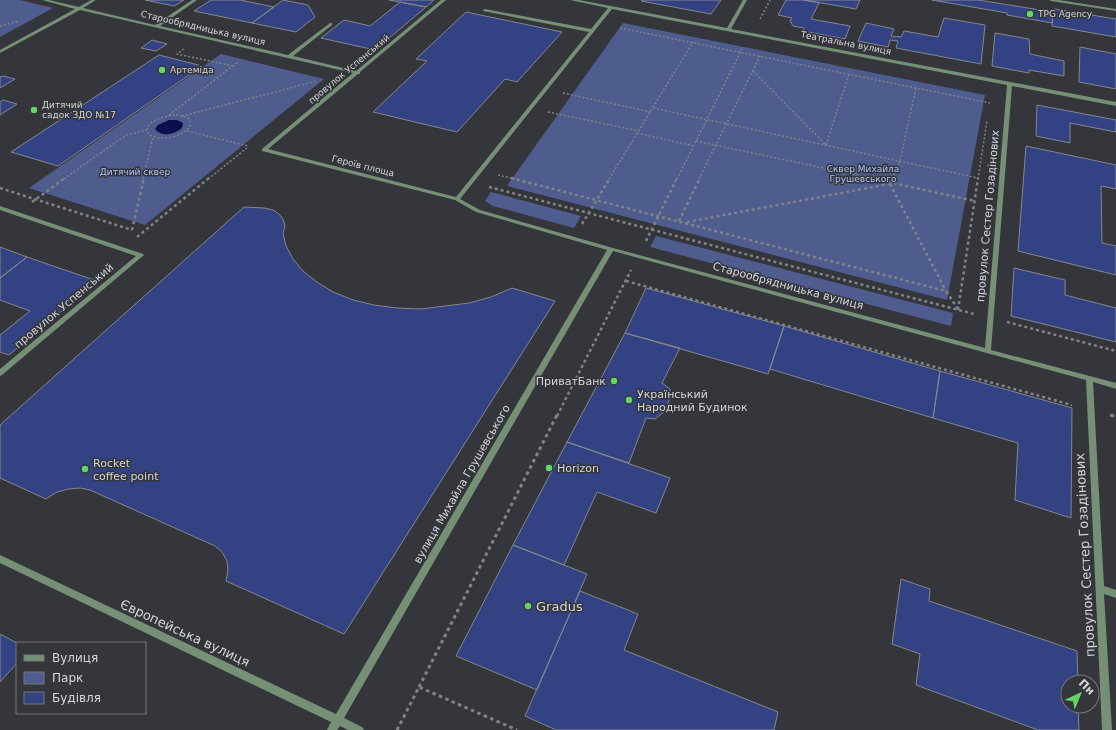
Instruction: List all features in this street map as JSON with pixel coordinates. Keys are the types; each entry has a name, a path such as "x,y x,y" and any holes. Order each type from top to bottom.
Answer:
{"street":[{"name":"Старообрядницька вулиця","path":"44,0 358,73"},
{"path":"0,52 94,0"},
{"path":"156,26 195,0"},
{"name":"провулок Успенський","path":"264,150 444,0"},
{"name":"Театральна вулиця","path":"572,0 1116,104"},
{"path":"729,29 746,0"},
{"path":"1052,0 1116,10"},
{"path":"457,200 611,7"},
{"path":"485,10 592,31"},
{"path":"289,57 330,24"},
{"name":"провулок Сестер Гозадінових","path":"988,350 1010,83"},
{"name":"Героїв площа","path":"264,150 457,200"},
{"name":"Старообрядницька вулиця","path":"457,200 478,211 611,249 988,350 1116,386"},
{"path":"0,208 123,249"},
{"name":"провулок Успенський","path":"0,373 141,255 123,249"},
{"name":"вулиця Михайла Грушевського","path":"332,730 611,249"},
{"name":"провулок Сестер Гозадінових","path":"1089,378 1107,730"},
{"name":"Європейська вулиця","path":"0,559 359,730"},
{"path":"1100,589 1116,594"}],"path":[{"path":"613,26 990,103"},
{"path":"584,241 589,231 579,229 695,39"},
{"path":"644,245 745,44"},
{"path":"187,47 177,54 233,67"},
{"path":"679,221 760,56"},
{"path":"169,116 236,64"},
{"path":"753,71 826,145"},
{"path":"826,145 849,74"},
{"path":"147,130 150,124 156,120 169,116 182,116 316,81"},
{"path":"564,88 561,92 651,112"},
{"path":"890,184 900,161 916,88"},
{"path":"989,111 991,97"},
{"path":"653,108 978,178"},
{"path":"546,111 694,146"},
{"path":"147,130 149,135 153,137 175,137 187,131 190,127 190,120 182,116"},
{"path":"958,310 987,118"},
{"path":"15,213 126,135 147,130"},
{"path":"187,131 235,143"},
{"path":"123,249 132,230 153,137"},
{"path":"696,141 890,184 975,201"},
{"path":"123,249 249,146"},
{"path":"486,186 496,174 946,291"},
{"path":"471,182 1116,351"},
{"path":"890,184 946,291 958,310"},
{"path":"685,223 890,184"},
{"path":"0,188 132,230"},
{"path":"397,730 626,281 1116,417"},
{"path":"420,687 517,730"}],"green space":[{"path":"0,0 20,0 53,8 0,37"},
{"name":"Сквер Михайла Грушевського","path":"623,23 985,95 947,300 507,186"},
{"name":"Дитячий сквер","path":"221,54 324,79 145,225 29,188"},
{"path":"491,192 581,216 574,228 493,206 485,201"},
{"path":"656,236 953,313 951,326 650,247"}],"shaded area":[{"path":"169,120 177,120 183,123 182,128 176,132 168,134 158,132 155,129 158,125"}],"building":[{"path":"145,0 184,0 174,6"},
{"path":"211,0 240,0 274,7 252,23 194,11"},
{"path":"283,0 308,5 315,17 296,32 252,23"},
{"path":"389,0 434,0 426,7"},
{"path":"721,0 711,14 641,1"},
{"path":"786,0 804,0 819,3 811,19 850,26 845,39 803,31 804,28 793,26 790,21 792,18 778,15"},
{"path":"804,0 860,0 856,9"},
{"path":"932,0 978,0 1053,12 1052,23 1007,15 1007,13"},
{"path":"400,2 426,7 375,50 321,38 344,20 370,26"},
{"path":"1054,9 1116,19 1116,37 1052,26"},
{"path":"466,12 562,32 517,82 505,79 457,132 373,112 427,61 416,59"},
{"path":"944,18 985,25 981,64 896,48 898,41 890,40 888,47 858,41 866,23 894,29 891,36 901,37 904,31 938,37"},
{"path":"995,33 1029,39 1030,54 1064,61 1064,76 1029,70 1029,73 992,66"},
{"path":"152,40 167,44 156,51 141,48"},
{"path":"1080,47 1116,54 1116,89 1079,82"},
{"path":"159,55 202,66 58,166 11,152"},
{"path":"3,76 15,79 0,88 0,77"},
{"path":"3,100 17,104 0,115 0,102"},
{"path":"1037,105 1116,120 1116,132 1070,123 1070,143 1036,136"},
{"path":"1026,146 1116,165 1116,189 1101,186 1102,243 1116,246 1116,275 1018,251"},
{"path":"244,207 264,208 273,210 279,214 283,219 285,226 283,233 286,246 293,259 303,271 333,292 353,300 374,305 421,309 469,303 491,297 512,288 555,301 344,634 226,581 228,570 227,561 222,552 215,546 90,490 80,488 69,489 57,492 46,499 0,478 0,425"},
{"path":"0,247 27,257 0,278"},
{"path":"27,257 97,281 9,355 0,352 0,335 30,311 0,300 0,278"},
{"path":"1014,268 1065,280 1065,295 1116,308 1116,342 1011,316"},
{"path":"646,288 784,326 768,374 625,333"},
{"path":"784,326 940,371 933,418 770,369"},
{"name":"Український Народний Будинок","path":"625,333 680,348 662,383 670,389 668,404 664,412 655,419 646,418 629,463 567,442"},
{"path":"940,371 1072,408 1071,518 1015,500 1018,443 933,418"},
{"path":"567,442 670,478 656,513 597,492 564,565 513,545"},
{"path":"513,545 587,574 537,690 456,656"},
{"path":"901,579 930,589 929,601 1077,651 1078,674 1060,674 1060,714 1078,714 1079,730 1038,730 916,685 920,654 892,644"},
{"path":"580,591 638,614 624,650 778,712 774,730 556,730 525,716"},
{"path":"0,634 16,642 16,664 0,682"}],"place":[{"name":"TPG Agency","path":"1030,14"},
{"name":"Артеміда","path":"162,70"},
{"name":"Дитячий садок ЗДО №17","path":"34,110"},
{"name":"ПриватБанк","path":"614,381"},
{"name":"Український Народний Будинок","path":"629,400"},
{"name":"Horizon","path":"549,468"},
{"name":"Rocket coffee point","path":"85,469"},
{"name":"Gradus","path":"528,606"}]}
